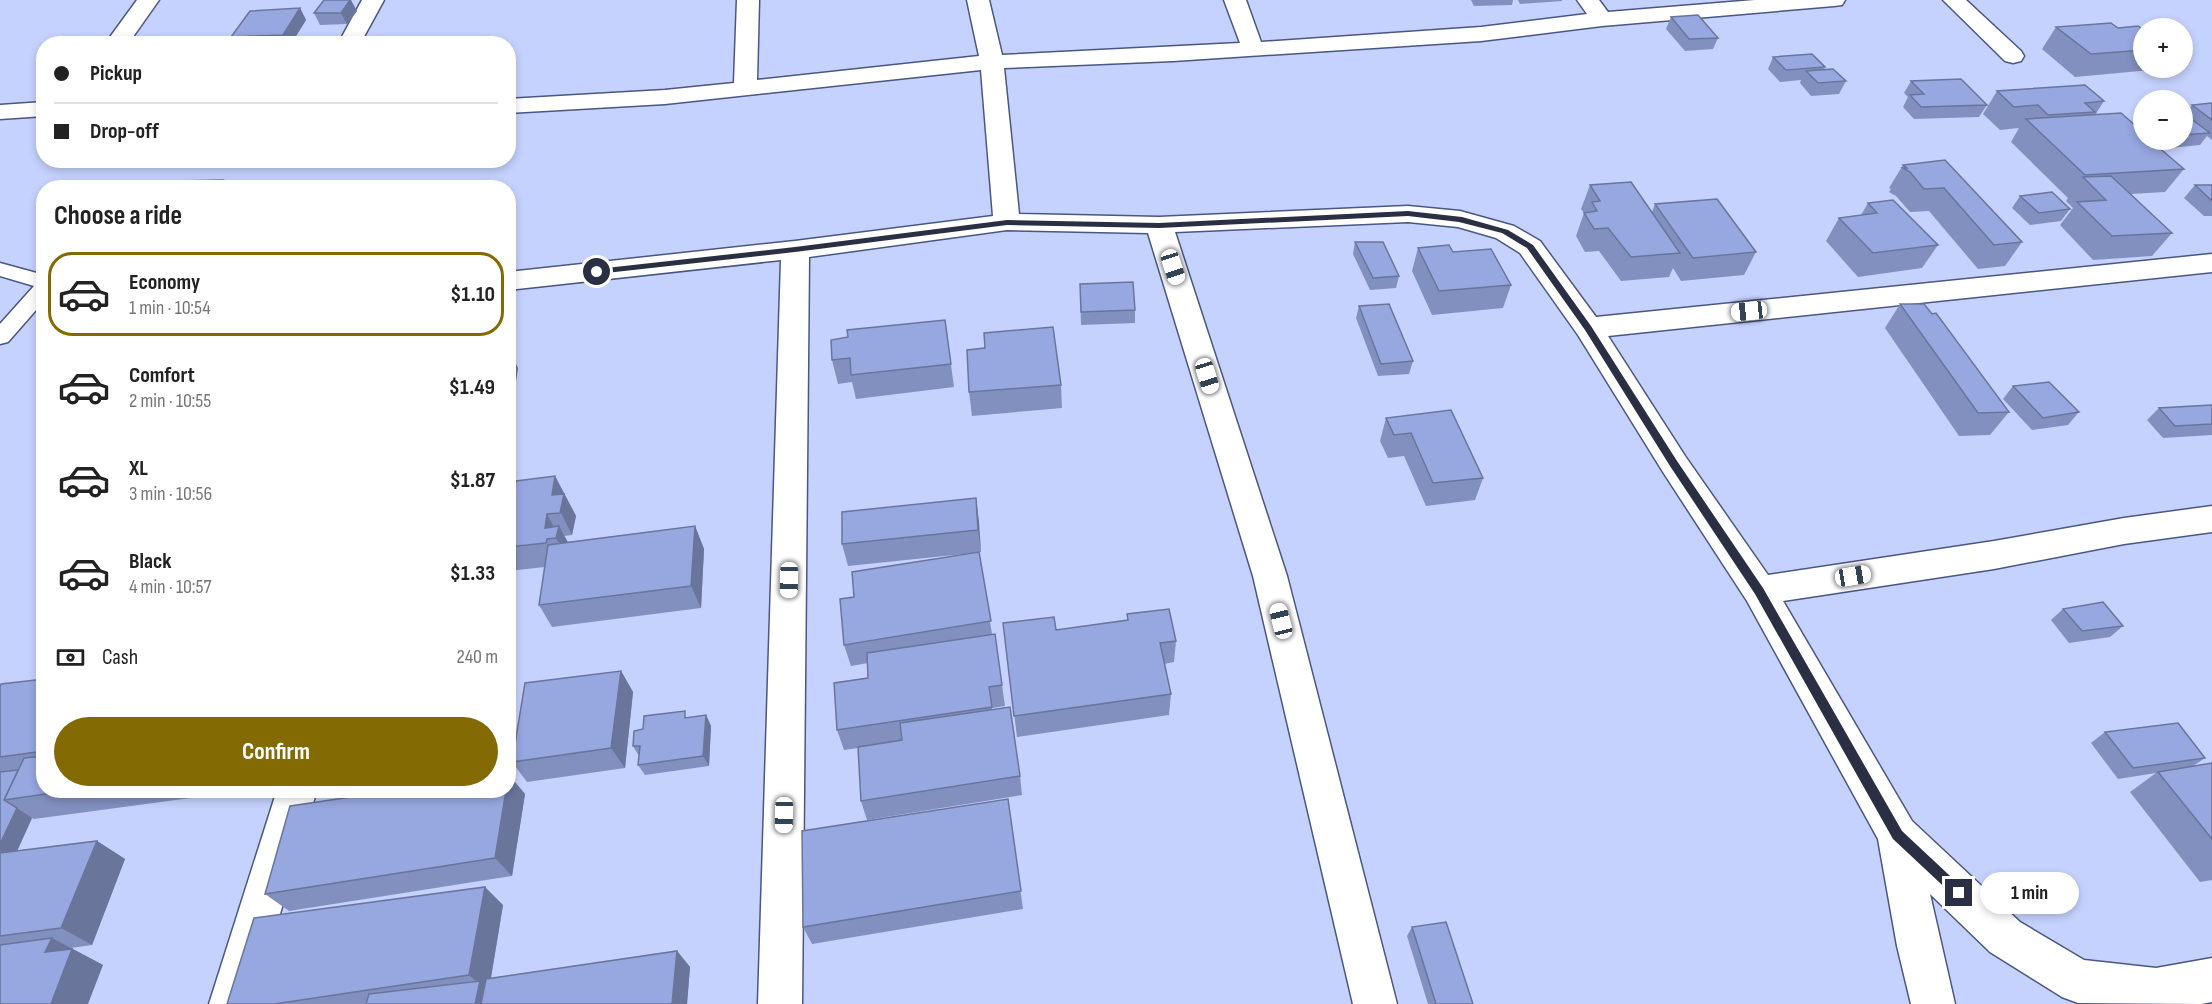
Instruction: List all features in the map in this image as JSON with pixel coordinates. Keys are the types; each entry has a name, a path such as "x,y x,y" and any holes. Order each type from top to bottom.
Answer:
{"street":[{"path":"122,36 148,0"},
{"path":"353,36 373,0"},
{"path":"745,88 748,0"},
{"path":"978,0 992,62 1007,222"},
{"path":"1235,0 1253,49"},
{"path":"1588,0 1602,20"},
{"path":"516,105 665,96 992,62 1253,49 1481,34 1602,20 1834,0"},
{"path":"1954,0 2013,56"},
{"path":"0,112 36,110"},
{"path":"516,280 795,250 1007,222 1159,225 1408,213 1460,219 1505,232 1530,247 1588,328 1674,464 1759,591 1898,835 2005,937 2078,981 2156,990 2212,980"},
{"path":"1159,225 1270,576 1375,1004"},
{"path":"780,1004 795,250"},
{"path":"1588,328 2212,262"},
{"path":"1759,591 1994,555 2124,531 2212,519"},
{"path":"231,1004 295,798"},
{"path":"1898,835 1919,946 1933,1004"}],"lane":[{"path":"0,269 36,280"},
{"path":"0,337 36,296"}],"building":[{"path":"324,0 350,0 341,13 314,13"},
{"path":"300,8 283,35 232,36 250,11"},
{"path":"1698,15 1718,38 1689,39 1671,17"},
{"path":"2111,23 2118,28 2133,26 2133,51 2091,54 2056,27"},
{"path":"1812,54 1825,67 1786,70 1773,57"},
{"path":"1833,69 1846,81 1818,83 1806,71"},
{"path":"1961,79 1987,105 1921,107 1910,95 1924,94 1911,81"},
{"path":"2085,85 2104,101 2085,103 2095,112 2048,115 2038,105 2014,107 1997,91"},
{"path":"2212,103 2212,120 2193,106"},
{"path":"2121,113 2133,123 2133,150 2162,150 2184,169 2085,175 2026,119"},
{"path":"2193,120 2210,133 2193,134"},
{"path":"1945,160 2022,242 1994,245 1944,188 1924,189 1910,172 1903,168 1907,168 1903,165"},
{"path":"2111,176 2172,233 2112,236 2077,202 2106,200 2083,177"},
{"path":"1631,182 1680,253 1631,257 1608,228 1594,229 1584,213 1597,211 1592,202 1600,201 1590,185"},
{"path":"2195,185 2212,185 2212,201"},
{"path":"2052,192 2070,209 2039,213 2020,196"},
{"path":"1717,199 1756,252 1693,258 1655,204"},
{"path":"1893,200 1938,245 1873,253 1839,218 1877,213 1868,203"},
{"path":"1355,242 1383,242 1399,276 1373,278"},
{"path":"1449,245 1453,252 1491,249 1511,285 1439,291 1418,248"},
{"path":"1133,282 1135,310 1081,312 1080,284"},
{"path":"1389,304 1413,361 1381,364 1359,306"},
{"path":"1900,304 1924,304 1932,314 1936,313 2009,412 1978,413"},
{"path":"945,320 951,364 851,375 850,358 832,360 831,340 848,337 847,330"},
{"path":"1053,327 1061,385 969,392 967,350 985,348 984,333"},
{"path":"2049,382 2079,412 2043,418 2013,386"},
{"path":"2212,405 2212,424 2175,426 2159,408"},
{"path":"1451,410 1483,478 1433,483 1411,433 1394,435 1386,418"},
{"path":"555,476 552,495 564,494 560,513 547,514 545,528 559,526 556,538 547,539 546,543 516,546 516,481"},
{"path":"976,498 978,530 842,544 842,512"},
{"path":"695,526 691,586 539,605 548,545"},
{"path":"979,552 991,621 844,645 840,599 854,597 852,572"},
{"path":"2103,602 2123,626 2082,631 2063,609"},
{"path":"1169,609 1176,641 1160,643 1171,694 1014,716 1003,623 1054,617 1056,630 1128,620 1127,614"},
{"path":"995,634 1002,685 989,687 992,707 837,730 834,683 868,678 867,653"},
{"path":"621,671 611,748 516,761 516,738 525,683"},
{"path":"36,680 36,752 0,757 1,684"},
{"path":"1010,707 1020,776 861,801 858,747 902,740 900,723"},
{"path":"685,711 685,718 706,715 703,756 638,765 640,746 633,746 634,731 643,729 644,716"},
{"path":"2178,723 2205,758 2133,768 2105,732"},
{"path":"36,757 36,795 4,800 24,758"},
{"path":"2212,763 2212,839 2158,772"},
{"path":"18,770 4,800 17,808 0,844 0,772"},
{"path":"344,798 505,798 495,858 265,894 290,806"},
{"path":"1008,799 1021,891 803,927 802,831"},
{"path":"97,841 61,928 0,936 0,853"},
{"path":"485,887 469,975 274,1004 227,1004 254,918"},
{"path":"1446,922 1473,1004 1436,1004 1412,927"},
{"path":"52,938 45,952 72,949 51,1004 0,1004 0,945"},
{"path":"677,951 672,1004 481,1004 486,979"},
{"path":"480,981 475,1004 366,1004 369,994"}],"route":[{"path":"597,272 795,250 1007,222 1159,225 1408,213 1460,219 1505,232 1530,247 1588,328 1674,464 1759,591 1898,835 1959,893"}]}
